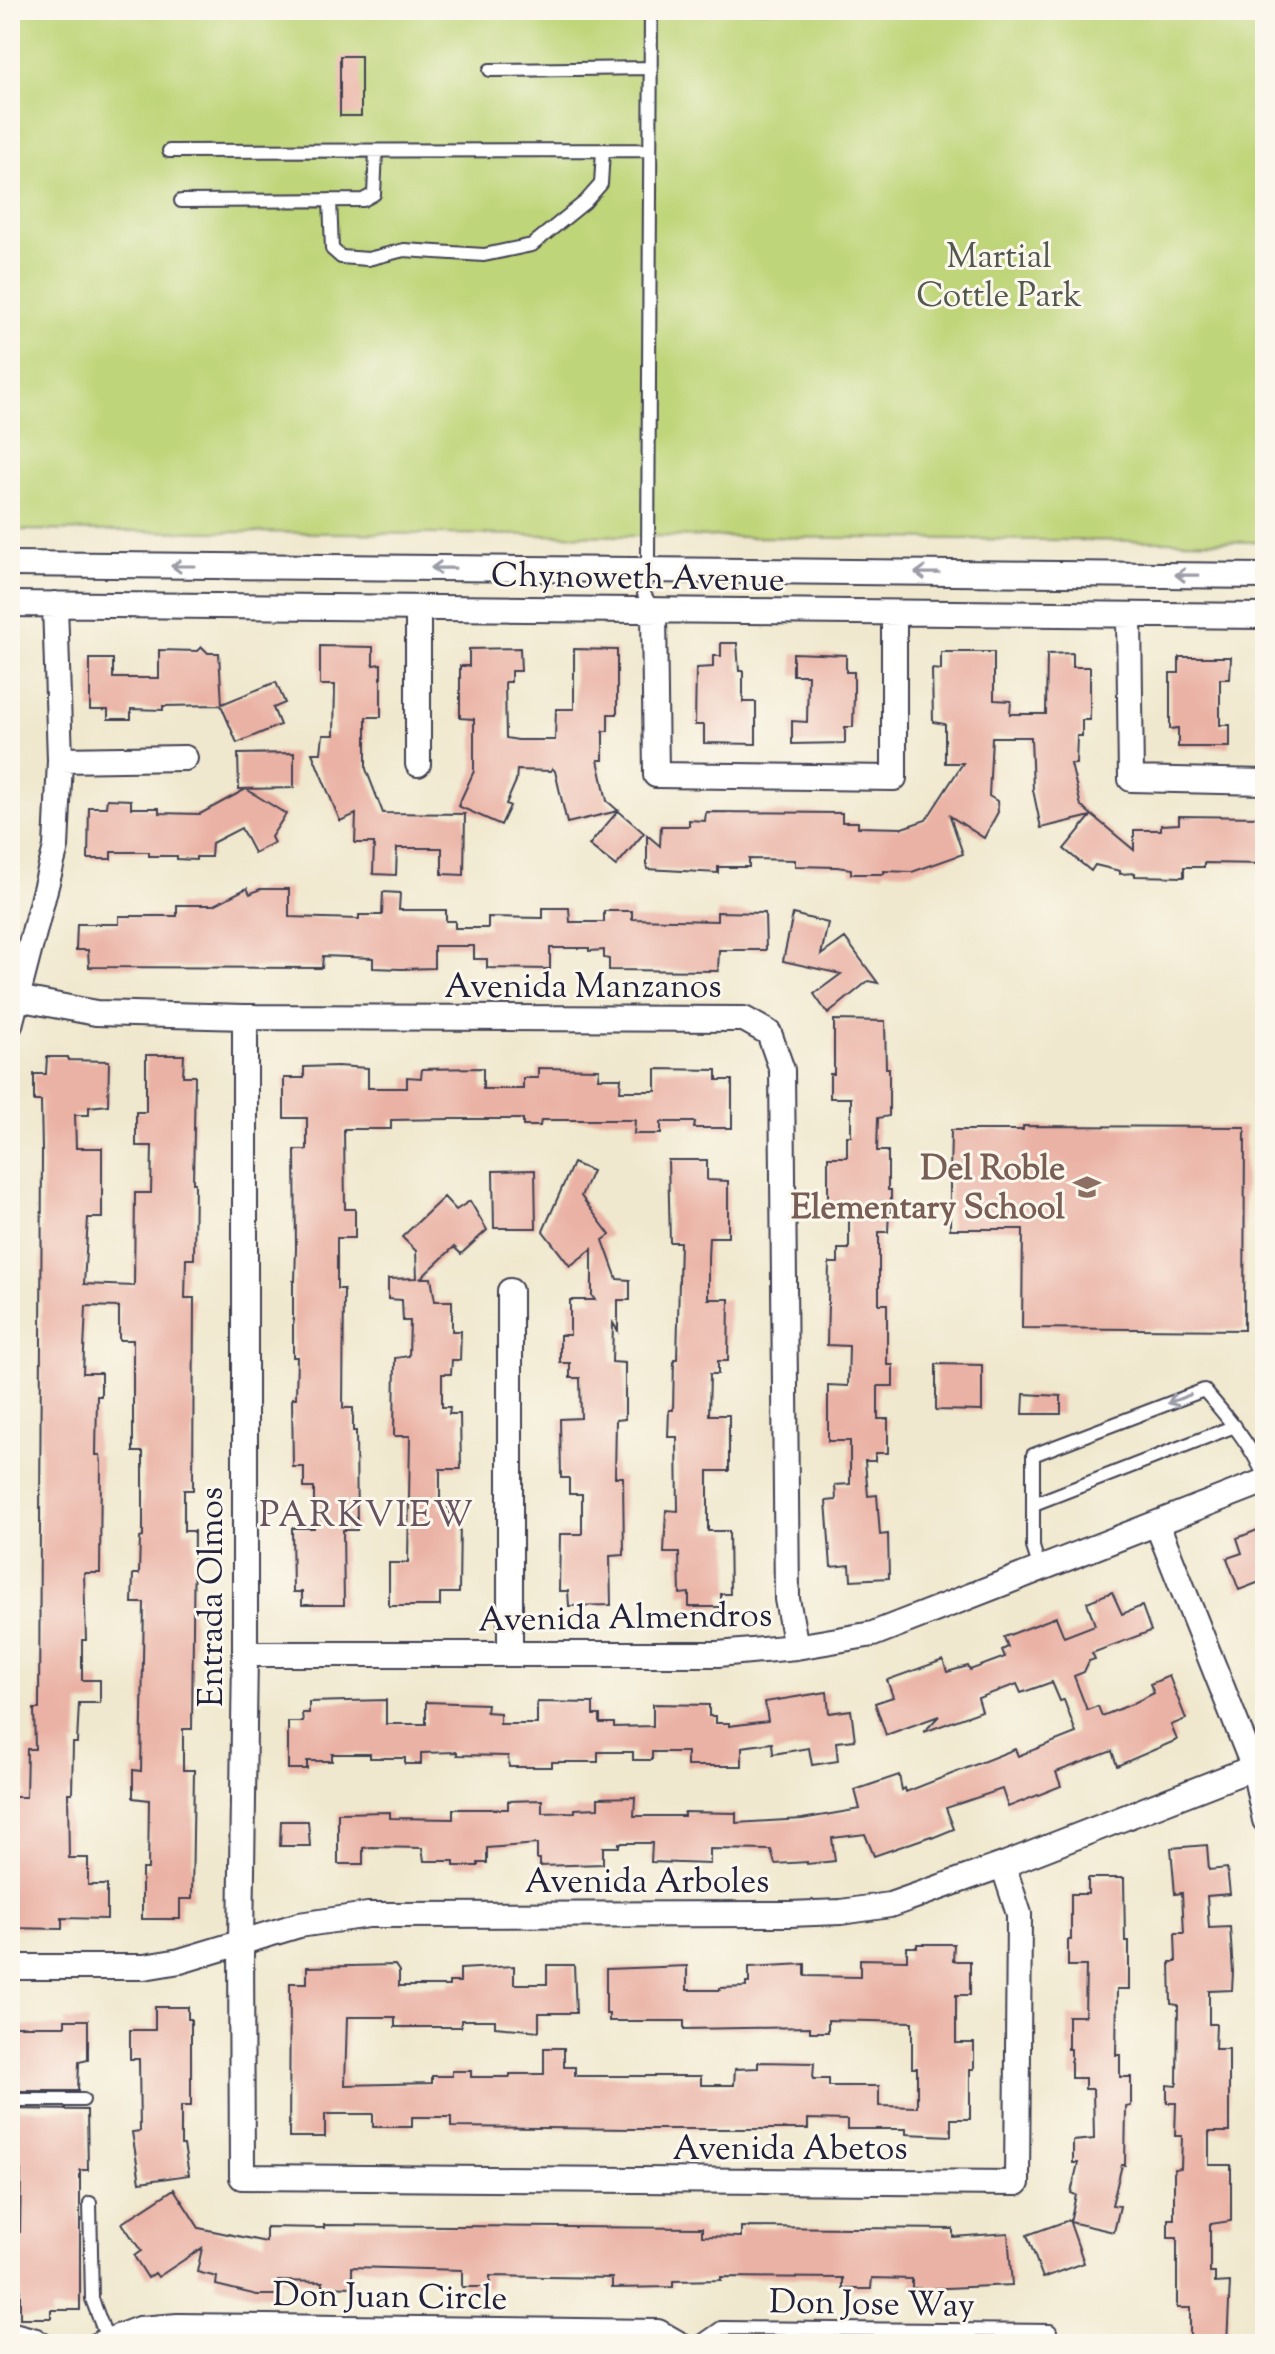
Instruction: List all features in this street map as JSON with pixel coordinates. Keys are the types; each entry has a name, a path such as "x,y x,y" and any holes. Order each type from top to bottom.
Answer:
{"street":[{"name":"Chynoweth Avenue","path":"10,564 1265,576"},
{"name":"Chynoweth Avenue","path":"10,604 1265,616"},
{"path":"10,1025 56,847 60,760 55,604"},
{"path":"418,608 418,764"},
{"path":"654,611 656,775 894,778 894,614"},
{"path":"1129,615 1131,779 1265,782"},
{"path":"60,760 185,758"},
{"name":"Avenida Manzanos","path":"17,998 96,1013 245,1017 744,1019 769,1033 782,1070 787,1599 796,1647"},
{"name":"Entrada Olmos","path":"242,2177 245,1017"},
{"path":"510,1291 510,1652"},
{"name":"Avenida Almendros","path":"245,1654 718,1654 796,1647 873,1634 1265,1479"},
{"path":"1157,1524 1259,1766 1265,1820"},
{"name":"Avenida Arboles","path":"10,1967 144,1967 180,1961 299,1925 368,1915 841,1912 890,1905 1003,1865 1259,1766"},
{"name":"Avenida Abetos","path":"242,2177 1017,2183 1019,1914 1003,1865"},
{"name":"Don Juan Circle","path":"104,2342 139,2329 178,2326 265,2336 596,2338 658,2332 679,2344"}],"lane":[{"path":"651,10 648,559 644,594 654,611"},
{"path":"490,70 651,68"},
{"path":"330,200 332,249 341,257 368,259 404,250 484,255 532,245 585,202 601,184 603,150"},
{"path":"169,151 650,150"},
{"path":"181,201 363,200 374,194 376,151"},
{"path":"1040,1569 1033,1547 1033,1455 1204,1390 1235,1426 1258,1460 1265,1479"},
{"path":"1034,1504 1235,1426"},
{"path":"10,2100 83,2100"},
{"path":"90,2203 92,2299 104,2342"},
{"path":"10,2328 37,2335 51,2344"},
{"name":"Don Jose Way","path":"698,2344 721,2328 1050,2331"},
{"path":"805,2329 805,2344"}],"green space":[{"name":"Martial Cottle Park","path":"10,10 1265,10 1265,542 10,530"}],"building":[{"path":"340,56 361,56 361,116 340,116"},
{"path":"721,643 737,643 739,671 743,671 743,702 756,702 756,744 704,743 704,725 695,725 696,668 713,667 713,656 721,656"},
{"path":"320,646 373,647 373,665 381,664 381,717 366,717 366,769 383,813 465,814 464,875 442,874 442,848 397,848 396,875 373,874 374,843 355,843 356,814 340,821 312,753 321,753 323,735 334,735 335,685 320,685"},
{"path":"202,647 208,653 219,653 222,704 276,682 285,703 273,708 280,725 237,743 221,705 163,706 163,710 131,709 131,719 108,719 108,710 90,710 90,659 113,659 113,678 159,678 159,650 198,651"},
{"path":"520,648 521,671 511,671 511,682 505,682 506,738 518,740 555,740 556,709 574,709 574,649 617,650 617,714 608,714 608,731 603,731 603,760 598,760 607,801 644,833 616,866 589,845 618,811 567,823 552,768 551,771 517,770 516,781 506,804 510,806 501,825 458,806 474,771 474,719 460,718 460,666 469,666 469,649"},
{"path":"941,652 994,652 994,700 1011,701 1010,714 1046,714 1047,654 1073,653 1073,667 1090,667 1090,720 1082,720 1082,736 1077,736 1076,764 1071,764 1081,806 1134,850 1134,830 1161,830 1161,825 1179,824 1179,816 1265,817 1265,864 1204,863 1204,867 1184,867 1184,877 1120,874 1120,871 1095,865 1091,871 1064,849 1091,816 1041,828 1033,790 1031,737 992,737 989,796 997,801 998,812 984,838 950,816 963,854 912,872 884,871 884,874 851,874 851,869 837,867 795,866 795,860 749,859 749,867 718,867 718,873 647,869 647,835 660,846 661,826 689,826 689,820 705,821 706,812 842,813 842,822 858,822 858,827 902,828 926,820 963,763 945,763 945,724 933,722 932,669 941,670"},
{"path":"793,653 846,655 846,672 854,672 854,695 853,727 845,727 845,743 792,744 792,721 807,722 808,675 793,675"},
{"path":"1179,657 1231,657 1230,679 1220,679 1220,725 1230,725 1230,747 1178,747 1178,728 1170,729 1170,673 1179,673"},
{"path":"294,753 294,788 239,789 238,754"},
{"path":"246,789 286,814 271,837 274,843 254,853 241,828 212,843 211,857 196,857 196,860 149,856 149,852 111,852 111,859 88,859 89,807 106,807 107,799 131,800 131,808 159,808 159,813 200,814"},
{"path":"247,888 250,894 260,889 289,889 289,917 359,919 359,915 382,915 383,892 400,893 399,910 446,910 446,921 455,921 455,928 488,928 488,917 543,918 543,908 569,908 570,922 604,922 604,911 632,911 632,919 717,921 717,912 765,913 766,950 719,950 718,971 609,970 609,959 604,958 604,950 589,951 589,948 550,948 550,969 487,968 487,959 474,959 474,946 434,946 434,968 401,969 373,968 373,958 323,956 322,968 89,967 88,950 76,950 77,924 119,924 119,916 177,916 177,905 214,905"},
{"path":"793,914 828,923 821,955 845,938 878,983 868,981 828,1014 814,994 841,974 783,961"},
{"path":"834,1020 885,1021 889,1116 878,1118 877,1151 888,1151 891,1212 888,1232 879,1232 879,1304 887,1304 887,1365 893,1365 893,1386 878,1386 878,1419 888,1419 888,1453 875,1453 875,1461 865,1461 868,1496 877,1495 880,1535 888,1534 889,1578 851,1580 850,1565 831,1567 826,1501 836,1500 835,1485 850,1484 850,1441 828,1441 828,1385 848,1386 849,1346 827,1345 829,1263 838,1263 838,1249 849,1249 849,1211 828,1211 828,1157 847,1157 847,1136 851,1136 851,1098 830,1098 830,1074 834,1074"},
{"path":"146,1055 184,1055 183,1076 195,1076 194,1259 186,1259 185,1298 194,1298 193,1490 184,1490 184,1531 194,1531 192,1729 183,1729 183,1770 194,1770 192,1899 180,1899 180,1919 142,1919 142,1869 148,1869 149,1800 133,1798 133,1770 141,1771 144,1603 132,1603 133,1574 139,1574 140,1538 143,1537 143,1452 133,1452 133,1340 119,1340 119,1307 86,1306 83,1373 101,1373 101,1396 97,1396 96,1455 100,1455 101,1462 100,1573 84,1573 86,1640 82,1640 82,1680 100,1680 100,1703 79,1703 77,1743 73,1743 72,1793 68,1793 69,1858 88,1858 88,1885 107,1885 107,1919 62,1918 62,1929 10,1928 10,1797 26,1797 27,1749 35,1749 34,1709 39,1709 42,1152 41,1101 34,1101 34,1074 46,1074 47,1057 109,1061 108,1105 89,1107 89,1115 75,1115 76,1148 102,1148 102,1218 88,1218 84,1284 134,1286 135,1193 151,1193 152,1146 136,1146 136,1112 146,1112"},
{"path":"304,1067 368,1068 368,1088 407,1088 407,1077 421,1078 422,1069 483,1068 483,1089 523,1089 523,1078 538,1078 538,1068 599,1069 598,1078 621,1078 620,1091 656,1091 656,1069 717,1070 717,1080 732,1080 732,1128 694,1128 695,1122 661,1122 661,1134 634,1134 635,1120 541,1120 540,1126 523,1126 523,1119 451,1119 391,1120 391,1129 344,1129 345,1209 355,1209 355,1238 337,1238 337,1289 344,1289 343,1408 353,1408 353,1431 356,1431 357,1530 343,1530 344,1605 302,1605 302,1592 293,1592 292,1528 314,1528 314,1488 304,1488 304,1467 293,1467 292,1398 296,1398 297,1357 293,1357 293,1281 296,1248 295,1150 307,1150 307,1118 284,1118 284,1078 304,1078"},
{"path":"1023,1126 1245,1127 1244,1330 1022,1328 1023,1229 950,1229 950,1180 951,1130 1023,1130"},
{"path":"668,1160 707,1160 707,1180 728,1181 728,1237 709,1237 708,1258 708,1299 729,1299 728,1361 718,1361 718,1374 710,1374 709,1415 729,1415 729,1471 708,1471 708,1531 729,1531 730,1594 721,1594 721,1607 689,1607 689,1593 680,1594 679,1553 664,1553 666,1510 678,1511 677,1437 668,1437 669,1410 673,1410 674,1359 677,1359 680,1242 670,1242"},
{"path":"573,1163 592,1171 581,1196 610,1235 603,1240 617,1279 630,1280 630,1300 618,1300 618,1331 613,1323 612,1362 625,1363 625,1419 616,1420 615,1477 623,1477 624,1555 610,1556 611,1605 569,1606 568,1591 559,1591 560,1534 582,1534 582,1494 569,1494 569,1478 561,1478 560,1419 581,1418 580,1378 570,1378 570,1363 560,1363 560,1335 570,1335 570,1300 595,1300 592,1296 592,1249 570,1266 543,1231"},
{"path":"535,1170 536,1228 494,1228 493,1171"},
{"path":"444,1197 456,1210 470,1201 487,1230 461,1254 454,1247 421,1278 431,1278 435,1301 452,1301 452,1331 461,1331 460,1360 452,1360 451,1374 442,1374 442,1407 450,1407 449,1414 460,1414 461,1469 440,1469 440,1508 450,1508 450,1521 460,1521 459,1593 440,1593 440,1606 389,1606 389,1563 408,1563 410,1436 394,1436 395,1358 409,1356 410,1321 403,1321 402,1300 388,1299 388,1279 417,1278 416,1251 402,1237"},
{"path":"936,1364 982,1365 982,1411 936,1410"},
{"path":"1024,1394 1061,1396 1061,1414 1023,1414"},
{"path":"1265,1527 1265,1580 1239,1590 1227,1558 1242,1553 1237,1538"},
{"path":"1112,1592 1122,1614 1142,1606 1151,1631 1092,1653 1095,1659 1089,1661 1084,1672 1074,1676 1087,1710 1098,1706 1102,1716 1132,1704 1154,1693 1150,1684 1169,1676 1186,1719 1171,1725 1177,1740 1117,1766 1112,1751 1056,1772 1061,1786 1008,1807 1002,1789 946,1808 954,1829 932,1838 874,1856 865,1834 832,1838 835,1861 807,1864 775,1864 771,1850 710,1849 710,1864 651,1862 652,1843 619,1843 619,1847 603,1847 603,1864 540,1866 537,1844 487,1848 487,1863 478,1863 478,1866 454,1866 454,1861 424,1861 422,1848 372,1847 363,1848 363,1864 338,1864 338,1813 390,1812 390,1818 453,1819 453,1809 508,1809 508,1801 542,1800 542,1813 575,1812 575,1809 598,1808 598,1798 635,1797 634,1816 684,1816 684,1812 736,1813 736,1823 802,1819 860,1809 855,1790 899,1775 902,1790 905,1788 906,1792 1015,1749 1018,1756 1076,1733 1064,1700 1060,1701 1052,1682 1021,1693 1017,1684 978,1698 982,1711 924,1732 939,1716 886,1735 875,1703 893,1697 887,1680 943,1660 947,1672 968,1666 970,1670 1005,1657 1002,1650 1008,1647 1004,1637 1056,1617 1064,1637 1095,1625 1087,1602"},
{"path":"827,1692 829,1713 851,1710 855,1740 836,1742 838,1761 812,1765 809,1748 773,1754 772,1743 742,1747 742,1766 687,1766 687,1752 652,1752 652,1760 633,1760 633,1752 598,1752 598,1762 552,1762 552,1767 509,1767 508,1756 457,1755 457,1752 421,1753 421,1764 405,1764 405,1758 370,1758 370,1754 332,1754 332,1761 307,1761 307,1769 288,1769 288,1722 303,1722 302,1713 309,1713 309,1702 386,1700 386,1724 426,1724 426,1702 487,1704 486,1712 500,1713 500,1724 537,1724 537,1702 593,1703 593,1715 600,1715 600,1723 614,1723 614,1727 653,1726 653,1704 709,1705 709,1716 716,1716 716,1723 729,1723 729,1726 768,1721 765,1702"},
{"path":"281,1821 308,1821 310,1846 280,1846"},
{"path":"1207,1845 1209,1870 1227,1868 1230,1894 1207,1896 1209,1928 1230,1927 1233,1972 1232,1990 1209,1991 1209,2024 1216,2024 1215,2049 1229,2049 1229,2132 1209,2132 1209,2165 1231,2165 1231,2221 1210,2224 1210,2273 1215,2273 1215,2283 1230,2282 1227,2344 1190,2344 1190,2308 1177,2308 1177,2238 1168,2238 1168,2219 1174,2219 1174,2169 1181,2168 1182,2136 1175,2136 1176,2103 1167,2103 1167,2085 1176,2086 1177,2082 1178,2005 1171,2004 1170,1962 1176,1962 1175,1933 1184,1933 1182,1893 1175,1894 1171,1848"},
{"path":"1088,1878 1124,1878 1125,1941 1129,1941 1129,1989 1117,1989 1116,2055 1120,2055 1120,2077 1131,2077 1131,2106 1126,2107 1125,2165 1122,2165 1112,2205 1120,2206 1114,2232 1070,2222 1076,2195 1071,2193 1078,2163 1073,2163 1073,2141 1094,2139 1093,2089 1085,2089 1085,2078 1071,2078 1071,2049 1068,2049 1068,2016 1085,2016 1086,1966 1068,1966 1071,1894 1088,1894"},
{"path":"917,1944 954,1944 953,1961 970,1961 970,1995 956,1995 956,2043 974,2043 974,2069 970,2069 970,2119 951,2119 951,2136 906,2134 906,2129 847,2129 847,2120 808,2119 808,2129 633,2129 451,2127 451,2117 412,2117 412,2127 373,2127 373,2114 325,2114 325,2137 289,2137 290,1983 307,1983 307,1967 395,1965 399,1971 399,1986 449,1986 449,1982 460,1982 460,1969 514,1966 514,1984 547,1984 547,1965 574,1965 576,2013 539,2013 539,2031 495,2027 495,2020 461,2020 461,2027 395,2027 395,2017 347,2017 345,2085 432,2083 432,2076 452,2076 452,2071 471,2071 471,2077 544,2074 544,2048 564,2048 564,2067 575,2067 575,2076 701,2076 701,2085 734,2085 735,2069 758,2068 758,2062 814,2063 813,2079 829,2079 829,2086 879,2086 879,2106 917,2107 917,2068 912,2068 912,2022 828,2020 828,2032 810,2032 810,2027 684,2029 684,2021 609,2021 609,2014 606,2014 606,1969 687,1966 687,1990 720,1990 746,1987 749,1967 805,1964 805,1976 860,1977 860,1959 907,1960 907,1947 917,1947"},
{"path":"155,2007 188,2007 188,2019 191,2019 191,2106 181,2106 181,2145 184,2145 189,2175 140,2182 132,2132 140,2131 139,2059 130,2059 130,2030 155,2030"},
{"path":"65,2020 88,2020 88,2060 79,2062 78,2091 10,2091 10,2026 65,2026"},
{"path":"10,2109 87,2110 88,2170 80,2170 80,2310 51,2310 51,2318 20,2318 20,2276 14,2276 15,2232 20,2232 21,2170 10,2170"},
{"path":"174,2189 199,2228 266,2242 266,2227 324,2228 324,2225 702,2228 702,2236 741,2237 741,2227 953,2229 953,2237 1008,2233 1012,2285 924,2289 912,2288 912,2279 872,2278 871,2289 843,2289 843,2278 721,2277 721,2280 673,2281 673,2287 612,2288 612,2278 490,2276 490,2287 462,2287 462,2270 352,2267 352,2287 323,2286 323,2282 278,2281 278,2295 257,2295 216,2285 217,2277 197,2272 202,2248 158,2277 155,2273 148,2278 134,2256 141,2251 122,2223"},
{"path":"1069,2220 1084,2263 1043,2278 1027,2235"}],"place":[{"name":"Del Roble Elementary School","path":"1087,1187"}],"district":[{"name":"PARKVIEW","path":"367,1513"}]}
